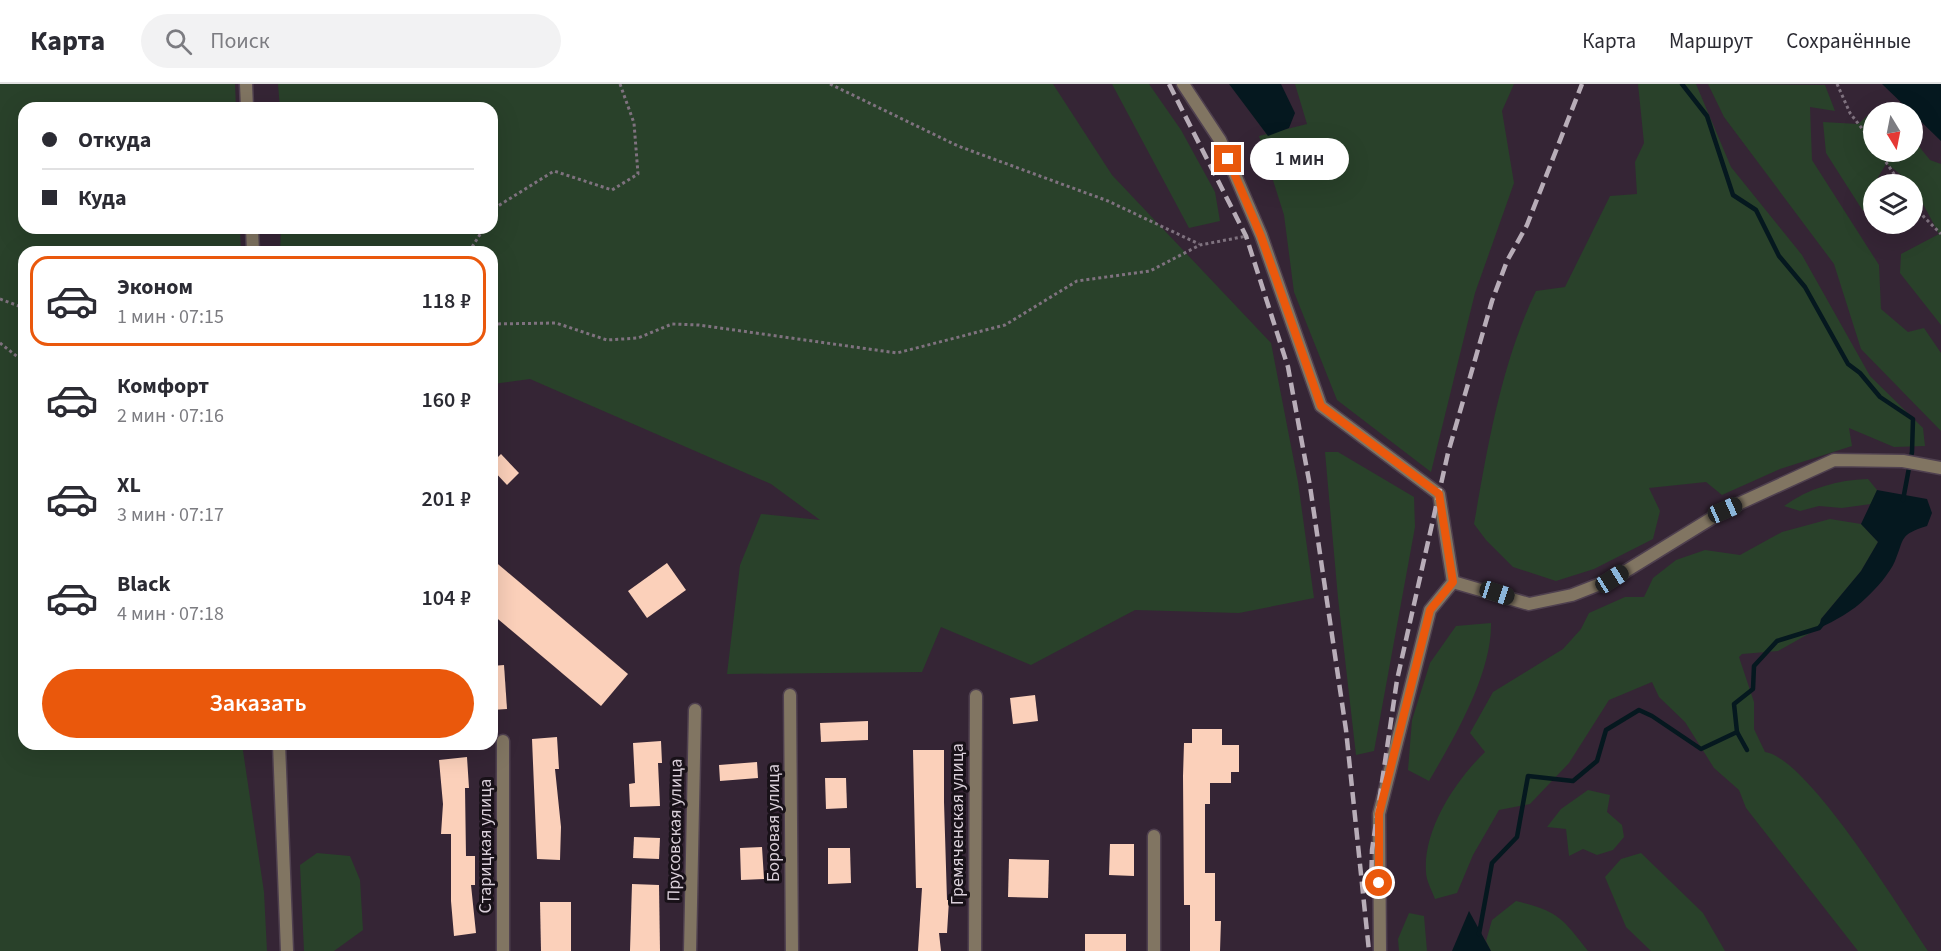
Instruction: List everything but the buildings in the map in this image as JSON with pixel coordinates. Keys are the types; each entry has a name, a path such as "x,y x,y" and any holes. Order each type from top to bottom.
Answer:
{"street":[{"path":"246,84 247,102"},
{"path":"1183,84 1220,140 1261,236 1321,406 1439,494 1453,582 1430,610 1379,814 1380,951"},
{"path":"1453,582 1529,604 1572,595 1612,579 1725,510 1834,460 1904,461 1941,468"},
{"name":"Боровая улица","path":"790,695 792,951"},
{"name":"Гремяченская улица","path":"975,951 976,696"},
{"name":"Прусовская улица","path":"690,951 696,710"},
{"name":"Старицкая улица","path":"503,741 503,951"},
{"path":"279,750 287,951"},
{"path":"1154,836 1154,951"}],"path":[{"path":"498,206 554,171 612,190 638,174 634,123 620,84"},
{"path":"830,84 958,146 1108,201 1200,245"},
{"path":"1837,84 1850,114 1863,130"},
{"path":"1923,216 1941,234"},
{"path":"498,324 556,323 607,340 638,338 672,324 699,325 897,354 1005,325 1077,280 1150,271 1200,245 1246,236 1261,236"},
{"path":"0,299 18,306"},
{"path":"0,343 18,357"}],"green space":[{"path":"0,84 235,84 236,102 18,102 18,234 240,234 241,246 18,246 18,750 243,750 264,892 267,951 0,951"},
{"path":"278,84 1053,84 1112,175 1271,343 1298,482 1314,598 1239,613 1135,610 1031,665 941,627 922,672 727,674 740,565 761,514 820,520 771,484 530,379 498,383 498,246 280,246 281,234 498,234 498,102 280,102"},
{"path":"1112,84 1149,84 1181,130 1215,192 1220,221 1189,228"},
{"path":"1295,84 1514,84 1502,111 1514,183 1475,293 1431,472 1337,400 1294,292 1284,215 1259,136 1307,124"},
{"path":"1638,84 1696,84 1731,167 1802,255 1870,376 1923,428 1925,446 1894,447 1849,428 1852,446 1780,469 1722,495 1706,482 1649,488 1660,511 1653,539 1594,569 1556,581 1513,567 1486,540 1474,524 1497,405 1514,347 1536,291 1565,287 1610,196 1637,194 1635,162 1644,143"},
{"path":"1708,84 1825,85 1835,111 1810,107 1812,160 1879,265 1881,309 1908,332 1924,328 1941,353 1941,431 1861,349 1834,264 1724,117"},
{"path":"1863,120 1863,162 1923,162 1923,151 1930,160 1941,164 1941,325 1900,273 1901,254 1939,234 1923,204 1923,174 1900,174 1886,164 1880,174 1863,174 1863,211 1826,153 1823,122 1858,124"},
{"path":"1325,452 1338,452 1414,497 1415,527 1374,751 1356,755 1338,598"},
{"path":"1868,479 1877,490 1871,504 1842,508 1819,506 1800,511 1784,506 1803,494 1824,486"},
{"path":"1830,519 1861,524 1878,542 1861,571 1821,619 1819,628 1778,651 1742,654 1739,657 1754,702 1754,729 1765,752 1783,761 1805,780 1828,807 1876,872 1928,951 1858,951 1746,808 1739,790 1714,768 1685,722 1659,697 1652,682 1609,700 1569,763 1530,804 1499,810 1473,855 1457,893 1435,899 1426,875 1426,856 1430,839 1453,791 1485,752 1470,733 1493,692 1563,649 1581,629 1589,613 1625,597 1644,597 1653,578 1676,560 1705,550 1740,555 1782,532"},
{"path":"1491,623 1490,643 1485,663 1470,705 1429,781 1408,770 1412,720 1430,663 1456,626"},
{"path":"1588,790 1610,795 1607,812 1622,825 1624,837 1613,850 1597,855 1583,849 1569,856 1566,829 1547,827 1561,809"},
{"path":"317,853 350,856 360,880 363,930 334,951 304,951 300,865"},
{"path":"1641,853 1703,913 1725,951 1651,951 1626,927 1605,877 1621,859"},
{"path":"1516,901 1558,917 1588,951 1491,951 1486,941 1492,920"},
{"path":"1409,913 1424,916 1427,951 1399,951 1398,939"}],"water":[{"path":"1229,84 1281,84 1295,113 1289,128 1268,136"},
{"path":"1882,84 1941,84 1941,141 1923,124 1923,102 1901,102"},
{"path":"1877,490 1927,499 1932,513 1927,526 1904,538 1890,571 1861,603 1819,628 1821,619 1861,571 1878,542 1861,524"},
{"path":"1469,911 1491,951 1452,951"}],"waterway":[{"path":"1682,84 1707,116 1733,195 1756,210 1779,256 1805,287 1848,364 1860,373 1880,397 1913,419 1912,452 1903,500"},
{"path":"1479,934 1492,863 1517,837 1528,776 1573,781 1597,761 1606,730 1639,710 1652,716 1701,749 1737,732 1734,704 1753,689 1754,666 1777,641 1819,628 1823,623"},
{"path":"1737,732 1747,750"}],"railway":[{"path":"1169,84 1246,236 1288,367 1310,486 1346,730 1369,951"},
{"path":"1371,890 1372,850 1397,680 1448,453 1492,301 1507,261 1527,225 1582,84"}],"route":[{"path":"1228,159 1261,236 1321,406 1439,494 1453,582 1430,610 1379,814 1379,883"}]}
